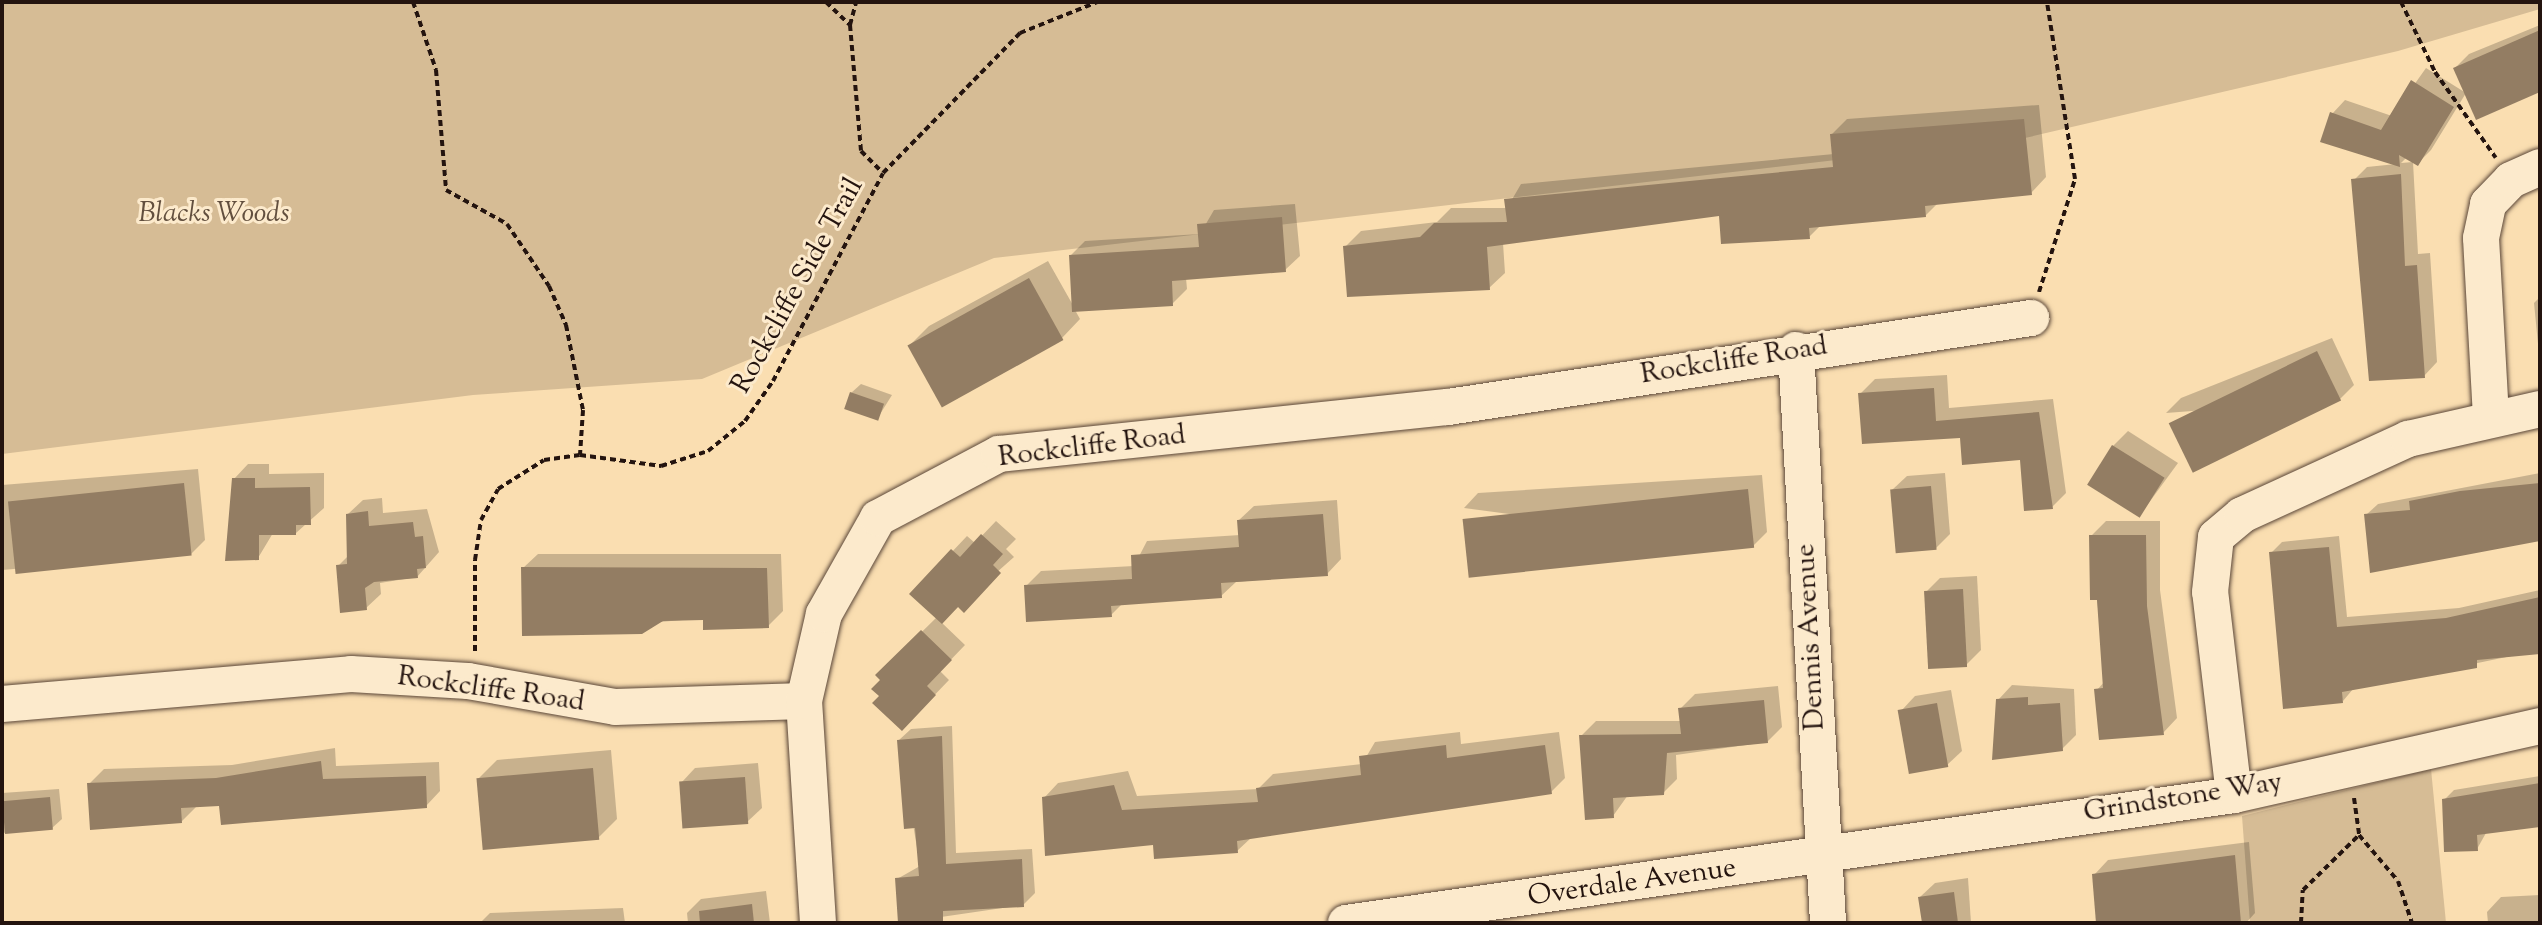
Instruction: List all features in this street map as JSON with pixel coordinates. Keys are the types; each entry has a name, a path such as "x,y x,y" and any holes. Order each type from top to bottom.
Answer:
{"street":[{"path":"2491,417 2481,238 2488,204 2525,173"},
{"name":"Rockcliffe Road","path":"2,704 351,674 468,681 615,707 804,701 824,614 878,518 999,454 1448,407 1796,350 2031,318"},
{"name":"Dennis Avenue","path":"1796,350 1828,923"},
{"path":"2234,795 2210,592 2216,537 2242,515 2408,439 2491,417 2540,409"},
{"path":"804,701 818,923"},
{"name":"Grindstone Way","path":"1822,857 2234,795 2540,726"},
{"name":"Overdale Avenue","path":"1346,923 1822,857"}],"path":[{"path":"413,2 436,70 446,190 507,224 549,286 566,325 583,410 580,455"},
{"path":"826,2 850,25"},
{"path":"856,2 850,25 861,151 883,173"},
{"name":"Rockcliffe Side Trail","path":"468,681 481,520 520,471 580,455 661,466 708,451 745,421 883,173 1020,33 1097,2"},
{"path":"2031,318 2075,179 2047,2"},
{"path":"2401,2 2435,72 2525,173"},
{"path":"2350,768 2359,835 2398,881 2412,923"},
{"path":"2301,923 2303,890 2359,835"}],"green space":[{"name":"Blacks Woods","path":"2,2 2540,2 2540,9 2398,51 2025,138 994,258 702,379 473,395 2,454"},
{"path":"2431,769 2446,923 2250,923 2242,816"}],"building":[{"path":"2540,30 2540,92 2476,120 2453,68"},
{"path":"2411,80 2454,107 2418,166 2399,155 2400,167 2320,142 2330,112 2381,130"},
{"path":"2024,119 2032,195 1925,206 1926,217 1809,228 1810,239 1721,244 1719,216 1487,247 1490,290 1347,297 1343,246 1420,237 1434,223 1507,222 1504,199 1833,167 1830,134"},
{"path":"2401,174 2405,266 2417,265 2425,378 2369,381 2351,179"},
{"path":"1282,217 1286,272 1172,281 1173,306 1072,312 1069,255 1199,247 1197,224"},
{"path":"1029,278 1063,340 942,407 907,345"},
{"path":"2317,351 2341,400 2193,473 2169,423"},
{"path":"1934,388 1936,421 2039,412 2053,509 2024,511 2020,460 1962,465 1960,438 1862,444 1858,393"},
{"path":"850,392 884,404 878,421 844,409"},
{"path":"2112,445 2165,478 2140,518 2087,485"},
{"path":"232,478 255,478 255,488 310,487 311,525 296,525 296,535 259,535 259,560 225,561"},
{"path":"184,483 192,556 16,574 8,502"},
{"path":"2540,483 2540,541 2370,573 2364,514 2410,510 2409,501 2460,491"},
{"path":"1931,486 1937,550 1896,553 1890,490"},
{"path":"1748,489 1754,548 1469,578 1463,519"},
{"path":"368,511 369,526 413,522 415,537 423,536 426,568 417,569 418,578 374,582 365,588 367,610 340,613 336,565 347,564 346,514"},
{"path":"1323,514 1328,576 1221,583 1222,598 1111,606 1112,617 1026,622 1024,585 1132,579 1131,555 1239,547 1237,520"},
{"path":"981,534 1003,554 993,565 1001,573 964,613 958,607 942,624 909,594 951,549 960,557"},
{"path":"2089,535 2146,535 2147,606 2164,735 2099,740 2094,689 2103,688 2097,600 2090,600"},
{"path":"2329,547 2337,627 2446,618 2540,597 2540,654 2477,660 2477,668 2342,692 2343,703 2283,709 2269,552"},
{"path":"521,567 767,568 769,628 703,630 703,620 663,621 642,634 522,636"},
{"path":"1963,589 1967,667 1928,669 1924,591"},
{"path":"921,630 952,660 927,686 936,695 902,731 872,703 879,696 871,689 880,680 875,675"},
{"path":"2028,697 2028,705 2060,703 2063,751 1992,760 1996,699"},
{"path":"1764,700 1768,743 1667,753 1664,795 1613,798 1614,818 1585,820 1579,735 1681,734 1678,708"},
{"path":"1937,703 1948,767 1909,774 1898,710"},
{"path":"942,736 946,864 1022,859 1024,907 943,911 943,923 898,923 895,878 919,876 915,828 904,829 897,740"},
{"path":"1446,745 1447,758 1545,745 1552,794 1237,841 1238,853 1154,859 1153,845 1045,856 1042,797 1114,785 1122,810 1258,802 1256,788 1361,775 1359,756"},
{"path":"321,761 323,779 426,776 427,808 221,825 219,806 181,808 182,823 90,830 87,783 216,778"},
{"path":"593,768 599,840 483,850 476,778"},
{"path":"745,777 748,824 682,828 679,782"},
{"path":"2540,783 2540,827 2477,835 2478,851 2444,852 2442,799"},
{"path":"50,797 53,830 5,834 2,801"},
{"path":"2235,855 2241,923 2096,923 2092,874"},
{"path":"1954,892 1958,923 1922,923 1918,897"},
{"path":"752,904 754,923 700,923 699,911"}]}
